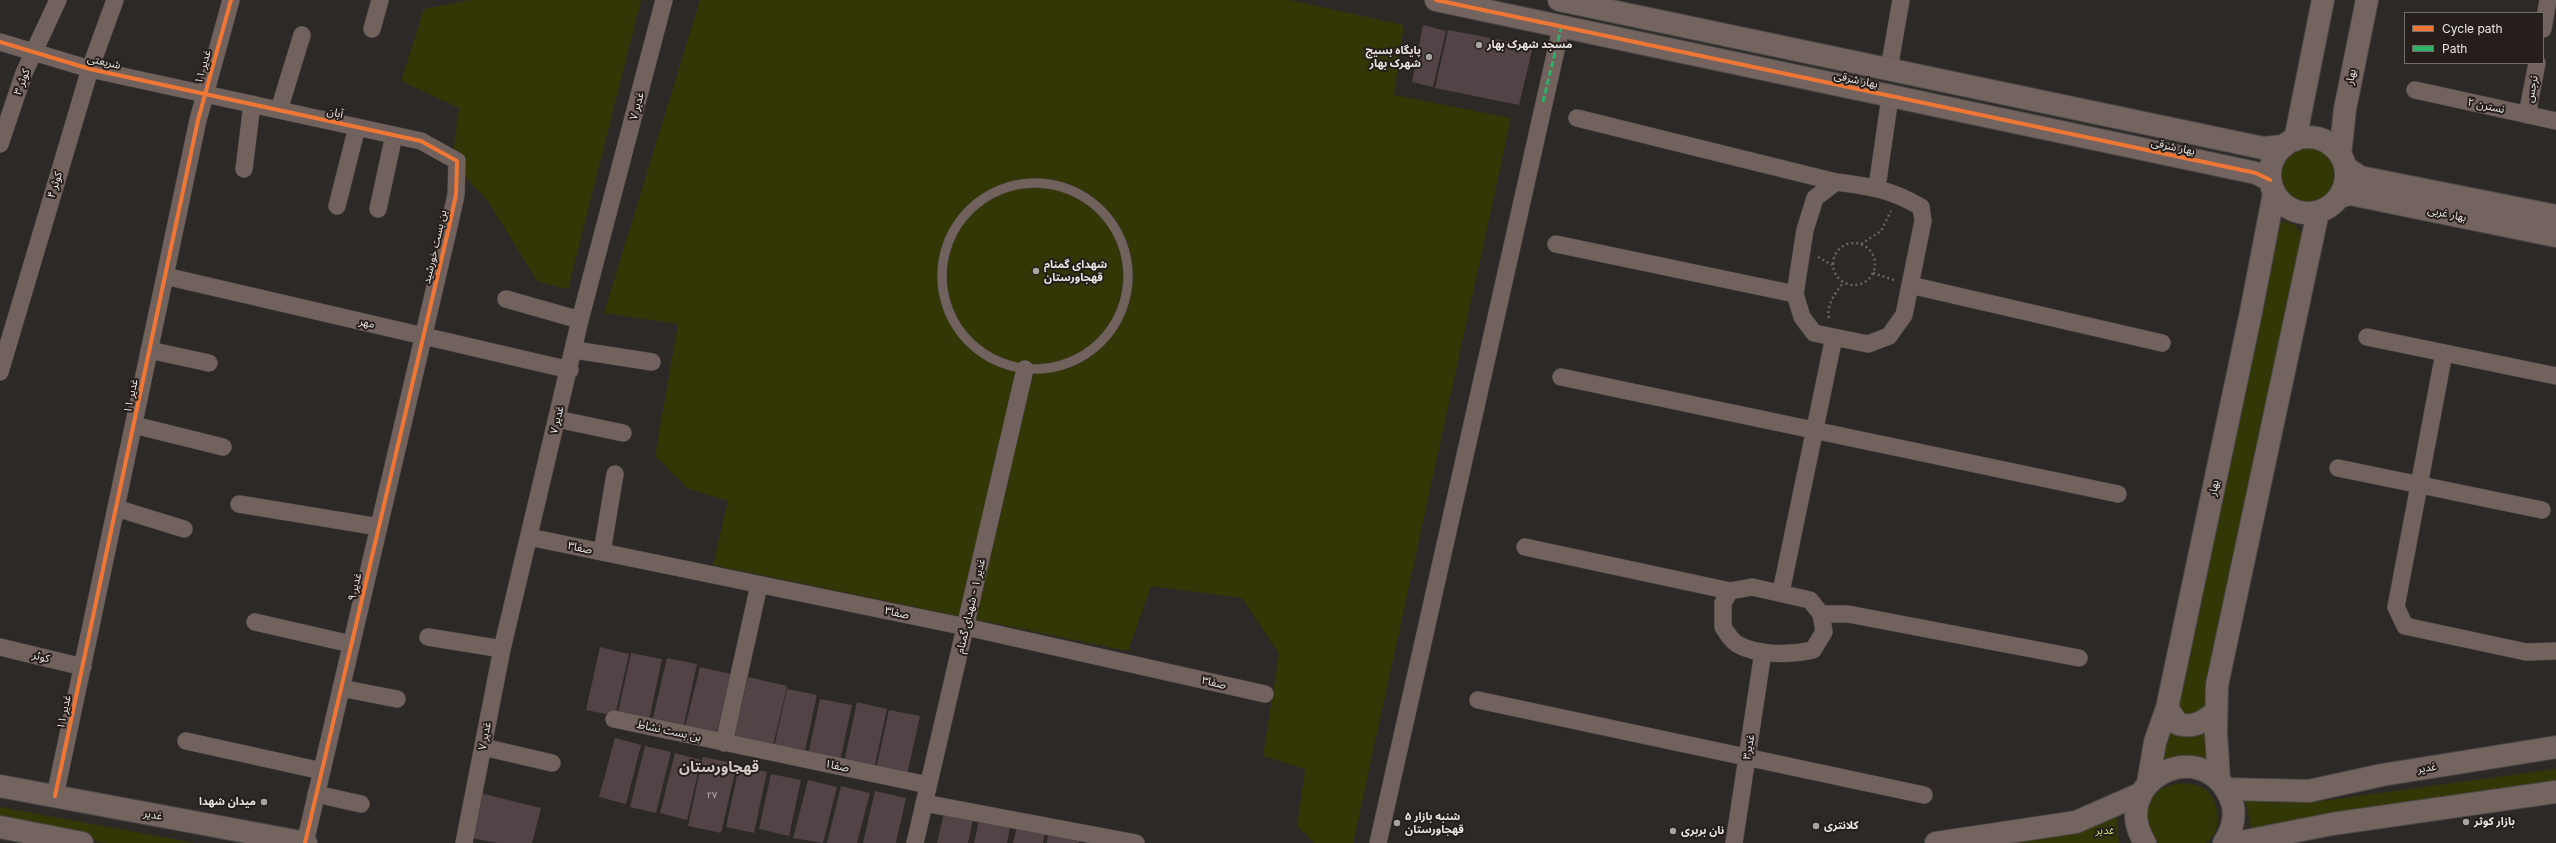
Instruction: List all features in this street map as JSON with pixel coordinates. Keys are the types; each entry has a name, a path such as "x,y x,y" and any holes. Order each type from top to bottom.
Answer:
{"street":[{"name":"کوثر ۳","path":"0,144 24,73 58,0"},
{"name":"کوثر ۴","path":"0,372 90,69 115,0"},
{"name":"غدیر ۱۱","path":"55,796 205,93 231,0"},
{"path":"372,29 380,0"},
{"name":"غدیر ۷","path":"464,843 502,649 575,350 580,320 664,0"},
{"name":"بهار شرقی","path":"1436,0 1479,5 1560,28 2256,173 2272,187"},
{"name":"بهار شرقی","path":"1559,0 2263,148 2289,143"},
{"path":"1890,70 1901,0"},
{"path":"2289,143 2323,0"},
{"name":"بهار","path":"2342,161 2345,109 2367,0"},
{"path":"2544,23 2548,0"},
{"path":"1378,843 1560,28"},
{"path":"279,110 302,35"},
{"name":"شریعتی","path":"0,42 90,69 205,93"},
{"name":"نرجس","path":"2527,115 2536,64"},
{"name":"نسترن ۲","path":"2415,90 2556,121"},
{"name":"آبان","path":"205,93 420,141 457,161"},
{"path":"1877,187 1890,97"},
{"path":"244,169 252,104"},
{"path":"1577,118 1836,182 1877,187 1899,194 1921,207 1923,221 1904,315 1889,336 1868,344 1814,333 1802,317 1795,294 1805,230 1815,198 1836,182"},
{"path":"337,206 357,127"},
{"path":"378,209 394,135"},
{"path":"2308,137 2320,139 2332,145 2342,161 2344,188 2339,197 2330,206 2318,212 2306,213 2293,210 2282,203 2272,187 2271,168 2275,156 2289,143 2308,137"},
{"name":"بن بست خورشید","path":"423,336 456,195 457,161"},
{"name":"بهار غربی","path":"2342,161 2360,177 2556,216"},
{"name":"بهار","path":"2145,843 2136,821 2136,807 2144,788 2155,742 2167,708 2251,312 2272,187"},
{"name":"بهار غربی","path":"2339,197 2350,194 2556,236"},
{"path":"2224,843 2233,824 2234,812 2222,784 2216,712 2217,685 2318,212"},
{"path":"1556,244 1795,294"},
{"name":"مهر","path":"165,276 570,370"},
{"path":"1910,285 2162,343"},
{"path":"506,299 580,320"},
{"name":"غدیر ۹","path":"306,843 316,794 423,336"},
{"path":"1781,592 1816,431 1834,337"},
{"path":"2367,337 2556,376"},
{"path":"149,350 209,363"},
{"path":"575,350 652,362"},
{"path":"2444,353 2396,607 2405,626 2526,652 2556,651"},
{"name":"غدیر ۱ - شهدای گمنام","path":"915,843 1025,369"},
{"path":"1561,377 2118,494"},
{"path":"557,419 623,433"},
{"path":"134,425 224,447"},
{"path":"2338,468 2542,510"},
{"path":"602,552 615,474"},
{"path":"239,504 379,528"},
{"path":"116,508 184,529"},
{"name":"صفا۳","path":"529,537 966,627 1265,694"},
{"path":"1524,547 1730,591 1752,587 1781,592 1810,600 1821,614 1824,632 1813,650 1794,654 1763,652 1736,643 1722,627 1723,603 1730,591"},
{"path":"724,743 759,585"},
{"path":"1821,614 1848,614 2079,658"},
{"path":"255,622 351,644"},
{"path":"428,637 502,649"},
{"name":"کوثر","path":"0,647 83,667"},
{"name":"غدیر۳","path":"1734,843 1763,652"},
{"path":"341,688 397,699"},
{"path":"1478,700 1747,756 1924,795"},
{"path":"2167,708 2178,724 2190,727 2200,724 2216,712"},
{"name":"بن بست نشاط","path":"614,719 746,747"},
{"path":"186,741 322,771"},
{"path":"482,747 552,763"},
{"name":"صفا۱","path":"746,747 928,785"},
{"name":"غدیر","path":"2222,784 2309,791 2382,775 2556,747"},
{"path":"1936,843 2076,822 2144,788 2166,770 2187,766 2207,772 2222,784"},
{"name":"غدیر","path":"0,786 306,843"},
{"path":"2236,843 2332,824 2556,792"},
{"path":"316,794 361,804"},
{"path":"924,803 1136,843"},
{"path":"0,827 82,843"}],"lane":[{"path":"1034,183 1056,185 1076,192 1094,204 1109,220 1120,238 1127,259 1127,288 1125,302 1116,322 1103,340 1087,354 1068,364 1046,369 1025,369 1004,364 984,354 967,341 954,324 945,304 941,282 942,261 948,240 959,221 974,205 992,193 1012,186 1034,183"}],"path":[{"path":"1861,244 1881,231 1899,194"},
{"path":"1848,243 1861,244 1872,253 1875,259 1873,273 1864,283 1850,285 1843,282 1834,272 1833,258 1841,246 1848,243"},
{"path":"1834,337 1828,313 1833,296 1843,282"}],"green space":[{"path":"470,0 641,0 568,289 538,282 487,200 452,163 459,108 401,81 424,9"},
{"name":"شهدای گمنام قهجاورستان","path":"700,0 1289,0 1404,25 1394,95 1511,118 1353,843 1314,843 1297,826 1305,769 1263,756 1279,654 1242,598 1151,586 1128,651 713,565 728,501 687,488 655,456 678,324 604,313"},
{"path":"2308,141 2321,144 2332,151 2339,162 2342,175 2339,188 2332,199 2321,206 2308,209 2295,206 2284,199 2277,188 2274,175 2277,162 2284,151 2295,144"},
{"path":"2287,222 2295,225 2302,235 2211,707 2188,721 2171,707 2275,223"},
{"path":"2169,716 2212,721 2214,769 2154,771"},
{"path":"2556,769 2556,782 2252,832 2245,798 2277,803 2314,802"},
{"path":"2182,783 2201,787 2207,791 2216,805 2217,823 2212,838 2206,843 2156,843 2148,822 2148,807 2155,795 2161,789"},
{"path":"0,807 195,843 106,843 0,822"},
{"name":"غدیر","path":"2116,813 2119,843 2012,843 2067,832"}],"building":[{"name":"پایگاه بسیج شهرک بهار","path":"1423,25 1446,31 1433,87 1412,82"},
{"path":"1448,30 1533,46 1519,105 1435,88"},
{"path":"600,647 629,654 615,716 586,710"},
{"path":"631,653 662,659 649,720 618,713"},
{"path":"667,658 697,664 683,729 652,722"},
{"path":"700,667 731,674 716,735 685,727"},
{"path":"748,677 787,686 772,750 739,742 734,735"},
{"path":"787,689 817,695 804,755 774,748"},
{"path":"820,699 852,705 840,761 808,755"},
{"path":"857,702 887,709 874,769 844,762"},
{"path":"889,710 920,716 907,775 876,769"},
{"path":"615,738 641,745 626,804 599,797"},
{"path":"645,746 671,752 656,813 630,807"},
{"path":"675,753 701,760 687,820 660,813"},
{"path":"703,757 737,764 721,833 688,826"},
{"path":"739,766 767,772 754,833 726,827"},
{"path":"771,774 801,780 789,836 759,829"},
{"path":"808,780 837,787 823,843 793,838"},
{"path":"841,786 870,793 857,843 827,843"},
{"path":"875,791 906,798 896,843 863,843"},
{"path":"480,793 541,808 532,843 497,843 472,838"},
{"path":"944,813 973,820 968,843 937,843"},
{"path":"979,820 1010,827 1007,843 974,843"},
{"path":"1017,826 1045,832 1043,843 1013,843"},
{"path":"1048,834 1080,839 1079,843 1047,843"}],"marked path":[{"path":"1543,102 1561,28"}],"cycle path":[{"path":"55,796 198,120 231,0"},
{"path":"1436,0 2256,173 2270,180"},
{"path":"0,42 90,69 421,141 457,161 456,195 448,231 305,843"}],"place":[{"name":"مسجد شهرک بهار","path":"1479,45"},
{"name":"پایگاه بسیج شهرک بهار","path":"1429,57"},
{"name":"شهدای گمنام قهجاورستان","path":"1036,271"},
{"name":"میدان شهدا","path":"264,802"},
{"name":"بازار کوثر","path":"2466,822"},
{"name":"۵ شنبه بازار قهجاورستان","path":"1397,823"},
{"name":"کلانتری","path":"1816,826"},
{"name":"نان بربری","path":"1673,831"}],"district":[{"name":"قهجاورستان","path":"719,767"}]}
